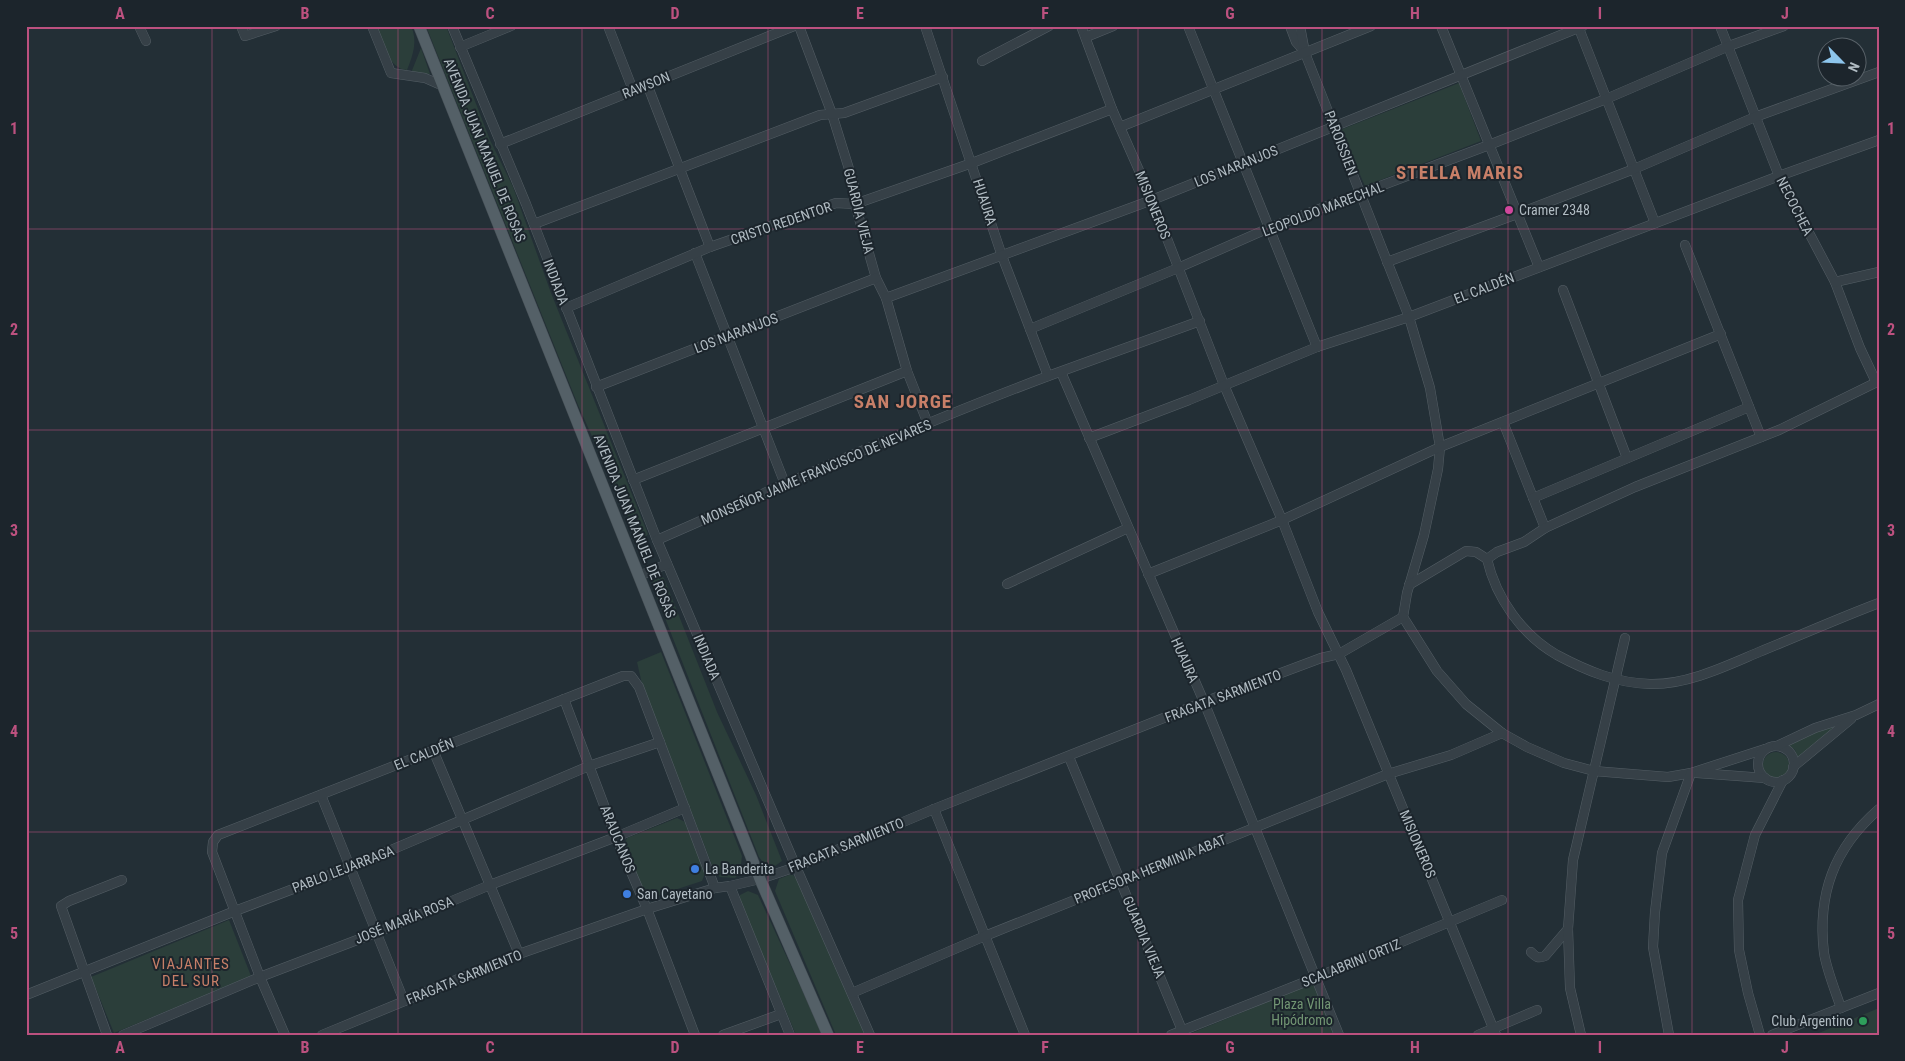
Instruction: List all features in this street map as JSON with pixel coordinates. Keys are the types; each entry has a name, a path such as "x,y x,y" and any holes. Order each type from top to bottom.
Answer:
{"main road":[{"name":"AVENIDA JUAN MANUEL DE ROSAS","path":"419,26 760,879 828,1035"}],"street":[{"path":"140,26 146,41"},
{"path":"241,26 245,36 276,26"},
{"path":"372,26 391,73 425,78 443,86"},
{"name":"INDIADA","path":"452,26 534,224 657,540 870,1035"},
{"path":"460,47 511,26"},
{"path":"608,26 633,90"},
{"name":"RAWSON","path":"500,144 633,90 769,31 794,26"},
{"name":"GUARDIA VIEJA","path":"798,26 832,114 854,184 855,204 876,278 886,298 907,371 928,424"},
{"name":"HUAURA","path":"925,26 1002,256 1048,376"},
{"path":"982,60 1049,26"},
{"name":"MISIONEROS","path":"1081,26 1112,109 1152,200 1224,385 1282,520 1318,612 1339,654 1495,1032"},
{"path":"1086,37 1113,26"},
{"path":"1188,26 1317,347"},
{"name":"PAROISSIEN","path":"1290,26 1296,42 1305,52"},
{"name":"PAROISSIEN","path":"1300,26 1305,52 1409,316 1430,388 1440,447 1433,495 1424,535 1409,585 1403,617"},
{"path":"1120,127 1371,26"},
{"path":"1441,26 1539,267"},
{"name":"NECOCHEA","path":"1720,26 1779,176 1835,282 1860,348 1877,381"},
{"name":"LEOPOLDO MARECHAL","path":"1030,329 1269,228 1361,195 1489,145 1606,99 1729,46 1784,26"},
{"path":"1580,27 1655,223"},
{"name":"LOS NARANJOS","path":"886,298 1152,200 1580,27"},
{"path":"1388,262 1634,168 1755,117 1879,72"},
{"path":"534,224 820,115 844,113 943,77"},
{"path":"647,84 710,247"},
{"name":"CRISTO REDENTOR","path":"566,308 710,247 836,203 855,204 972,163 1112,109"},
{"name":"EL CALDÉN","path":"1089,438 1189,400 1317,347 1409,316 1879,140"},
{"path":"1685,245 1761,437"},
{"path":"695,253 785,484"},
{"path":"1835,282 1879,272"},
{"name":"LOS NARANJOS","path":"596,387 876,278"},
{"path":"1563,290 1628,458"},
{"name":"MONSEÑOR JAIME FRANCISCO DE NEVARES","path":"657,540 928,424 1048,376 1200,321"},
{"path":"1148,574 1282,520 1440,447 1721,334"},
{"path":"633,480 907,371"},
{"name":"HUAURA","path":"1061,372 1204,702 1339,1035"},
{"path":"1487,559 1497,552 1524,542 1545,528 1635,487 1779,430 1877,381"},
{"path":"1533,498 1749,406"},
{"path":"1503,422 1545,528"},
{"path":"1007,584 1128,528"},
{"path":"1409,585 1466,551 1476,552 1487,559 1490,572 1502,600 1518,622 1548,649 1582,668 1615,680 1651,684 1673,682 1694,677 1732,664 1879,603"},
{"path":"639,576 667,564"},
{"path":"1403,617 1437,671 1466,704 1502,733 1527,747 1564,763 1594,771 1668,777 1691,773 1778,746 1815,728 1856,715 1879,704"},
{"name":"FRAGATA SARMIENTO","path":"322,1035 519,954 647,909 715,888 760,879 796,866 1204,702 1321,658 1339,654 1403,617"},
{"path":"1581,1035 1570,988 1568,929 1573,860 1625,638"},
{"name":"EL CALDÉN","path":"235,911 212,852 213,842 218,835 623,676 631,676 639,687 660,742"},
{"name":"ARAUCANOS","path":"564,699 616,837 647,909 695,1035"},
{"path":"1691,773 1774,780 1788,777 1793,767 1856,715"},
{"name":"PROFESORA HERMINIA ABAT","path":"852,993 1120,881 1388,774 1451,755 1502,733"},
{"path":"660,742 715,888"},
{"name":"PABLO LEJARRAGA","path":"26,995 235,911 351,867 589,766 660,742"},
{"path":"1778,746 1792,755 1793,767"},
{"path":"1760,1035 1748,993 1739,950 1738,900 1755,836 1777,791 1774,780 1758,769 1758,758 1765,749"},
{"path":"433,750 519,954"},
{"name":"GUARDIA VIEJA","path":"1069,757 1183,1033"},
{"path":"1669,1035 1653,947 1655,912 1662,853 1691,773"},
{"path":"321,795 404,1000"},
{"name":"JOSÉ MARÍA ROSA","path":"123,1035 260,977 378,932 490,885 616,837 685,808"},
{"path":"934,809 1025,1035"},
{"path":"1841,1008 1824,954 1823,907 1830,878 1841,853 1861,824 1879,809"},
{"path":"107,1035 61,906 122,880"},
{"path":"730,886 790,1035"},
{"name":"SCALABRINI ORTIZ","path":"1172,1035 1183,1033 1502,900"},
{"path":"235,911 285,1035"},
{"path":"1531,952 1540,958 1545,956 1568,929"},
{"path":"1772,1035 1879,993"},
{"path":"1478,1035 1495,1032 1537,1010"},
{"path":"723,1035 782,1014"}],"green space":[{"path":"375,26 411,26 414,43 413,53 407,70 400,68 390,60"},
{"path":"426,26 446,26 490,140 513,187 551,293 648,534 644,539 638,539 578,405"},
{"path":"421,48 430,74 411,73"},
{"path":"1459,83 1481,141 1365,186 1340,130"},
{"path":"658,575 664,578 717,712 756,795 782,861 775,866 765,865 759,857 652,585 653,578"},
{"path":"661,652 742,856 740,873 735,878 720,877 715,873 642,684 637,662"},
{"path":"1847,720 1798,759 1795,750 1786,743"},
{"path":"1776,752 1785,756 1789,765 1785,774 1776,778 1767,774 1763,765 1767,756"},
{"path":"677,818 685,822 705,873 702,881 653,897 644,893 624,845 627,838"},
{"path":"793,875 797,879 865,1035 836,1035 775,891 779,879"},
{"path":"748,891 758,895 823,1035 796,1035 740,901 740,895"},
{"path":"229,920 251,976 114,1033 91,977"},
{"name":"Plaza Villa Hipódromo","path":"1314,983 1335,1035 1189,1034"},
{"name":"Club Argentino","path":"1879,1008 1879,1035 1814,1035"}],"place":[{"name":"Cramer 2348","path":"1509,210"},
{"name":"La Banderita","path":"695,869"},
{"name":"San Cayetano","path":"627,894"},
{"name":"Club Argentino","path":"1863,1021"}],"district":[{"name":"STELLA MARIS","path":"1460,172"},
{"name":"SAN JORGE","path":"903,401"},
{"name":"VIAJANTES DEL SUR","path":"191,972"}]}
